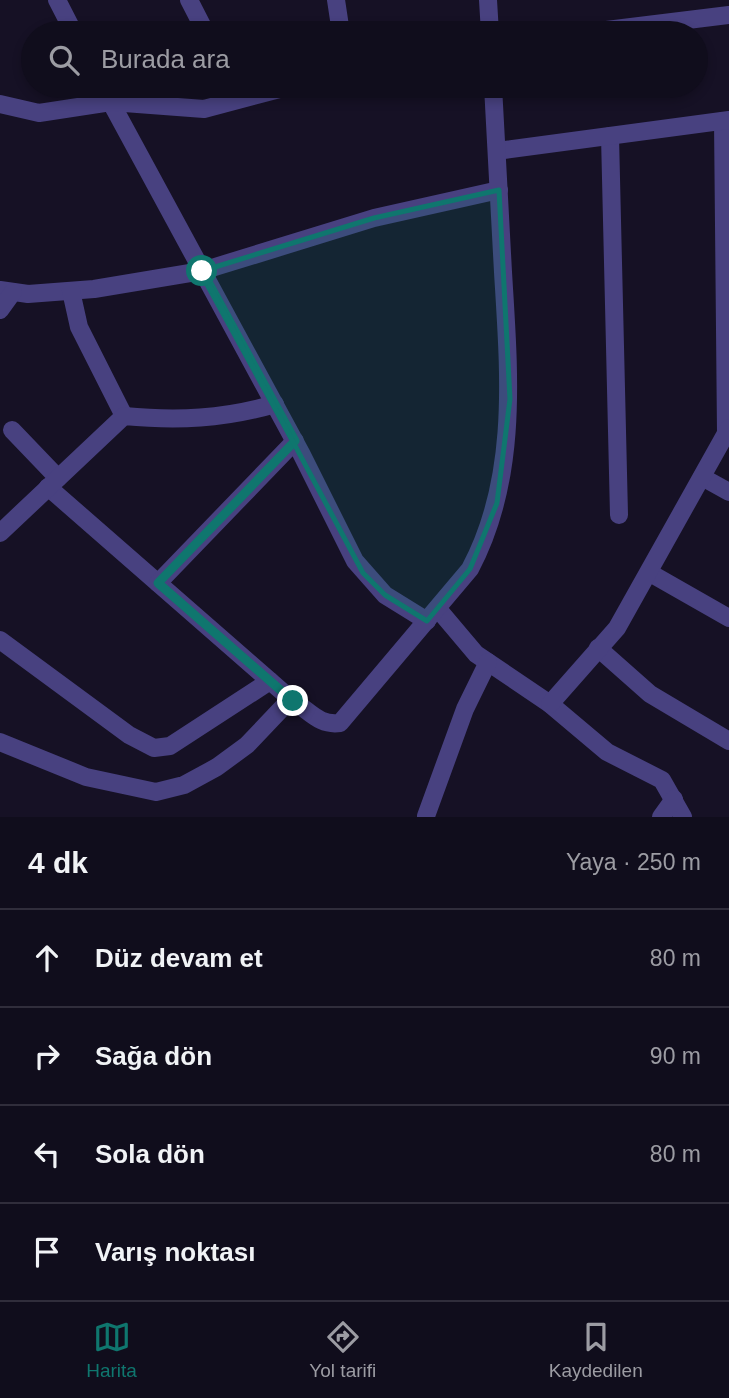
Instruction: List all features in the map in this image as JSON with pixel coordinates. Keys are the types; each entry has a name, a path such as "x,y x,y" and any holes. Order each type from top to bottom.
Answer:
{"street":[{"path":"57,0 68,21"},
{"path":"189,0 200,21"},
{"path":"336,0 339,21"},
{"path":"488,0 489,21"},
{"path":"680,21 729,15"},
{"path":"0,104 39,113 92,98"},
{"path":"108,98 295,441 363,573 385,596 432,615 488,662 550,704 607,752 662,780 683,817"},
{"path":"132,98 204,109 226,98"},
{"path":"12,430 53,483 158,583 293,701 328,725 340,723 470,569 485,541 497,503 510,399 494,98"},
{"path":"497,151 726,120 728,430 617,628 550,704"},
{"path":"610,136 619,515"},
{"path":"0,310 6,291 71,291 202,271 428,204 499,190"},
{"path":"71,291 79,327 124,416"},
{"path":"0,533 124,416 175,421 242,414 275,404"},
{"path":"158,583 295,441"},
{"path":"702,477 729,492"},
{"path":"650,573 729,618"},
{"path":"0,640 129,735 154,748 170,746 270,681"},
{"path":"598,649 650,694 729,741"},
{"path":"426,816 465,709 488,662"},
{"path":"0,742 86,777 156,792 184,785 217,767 247,745 284,706 293,701"},
{"path":"660,817 674,799"}],"highlighted area":[{"path":"499,190 510,399 497,503 470,569 427,621 385,595 363,573 202,271 374,218"}],"route":[{"path":"202,271 295,441 158,583 293,701"}]}
